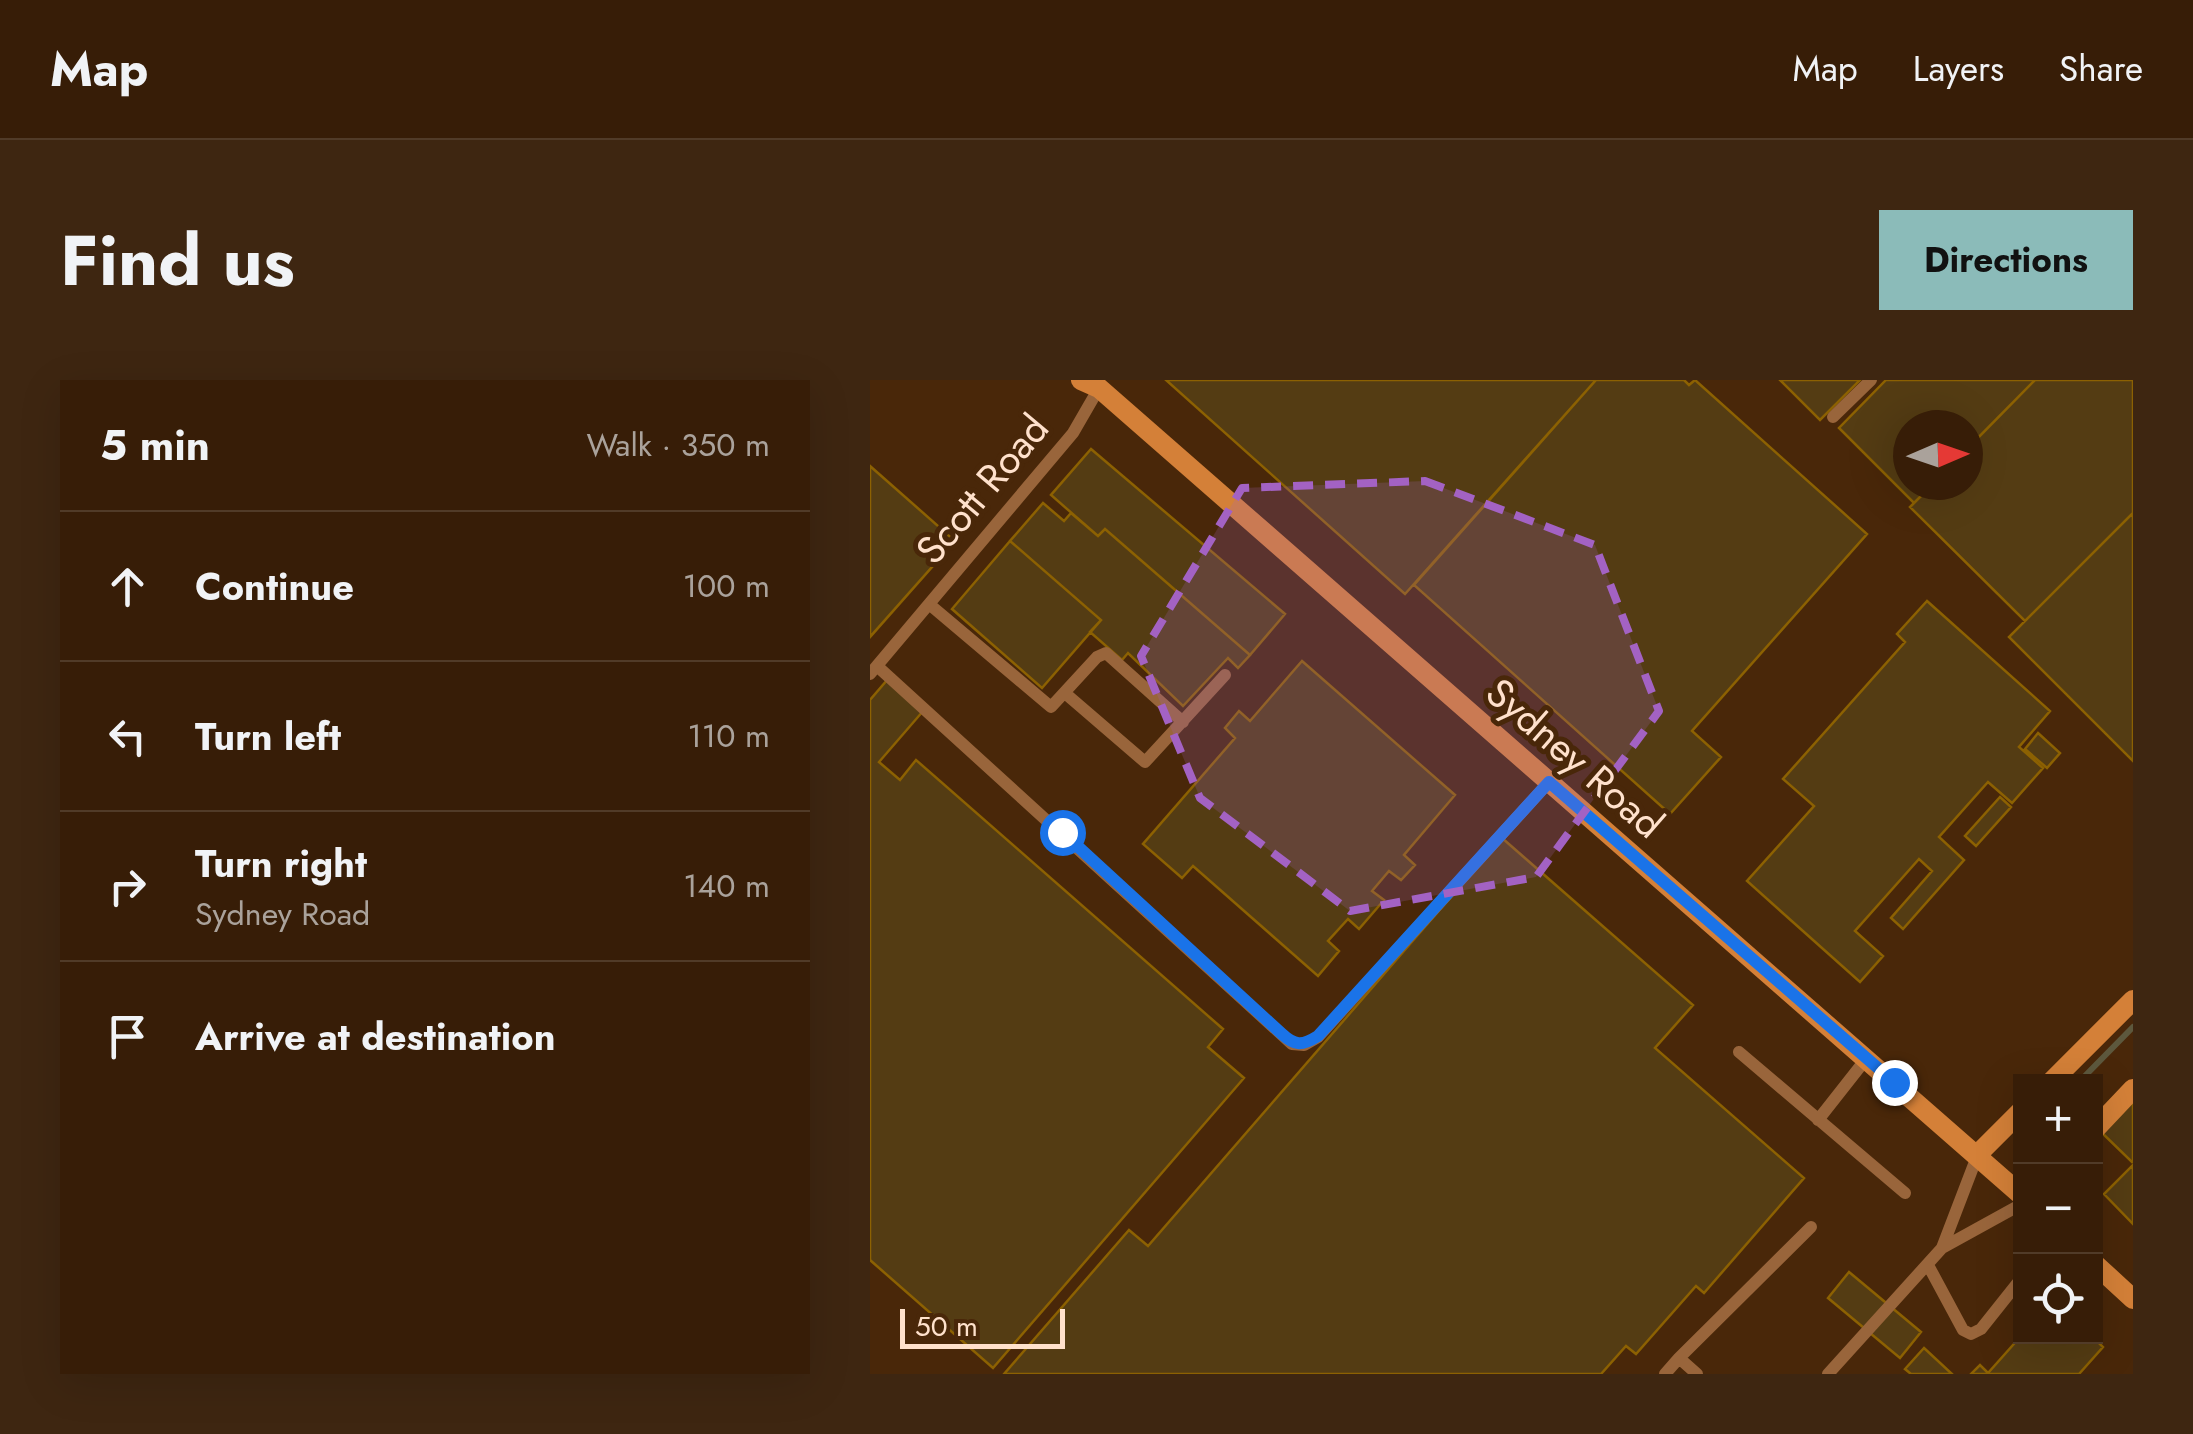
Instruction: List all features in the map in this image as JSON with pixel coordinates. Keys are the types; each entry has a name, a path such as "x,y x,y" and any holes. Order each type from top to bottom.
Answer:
{"main road":[{"name":"Sydney Road","path":"1090,384 2013,1187"},
{"path":"2059,1074 2133,1000"},
{"path":"2103,1121 2133,1089"},
{"path":"1978,1154 2013,1119"},
{"path":"2103,1272 2133,1300"}],"lane":[{"path":"1833,417 1870,380"},
{"name":"Scott Road","path":"873,670 1072,433 1090,384"},
{"path":"929,604 1047,705 1054,707 1097,657 1106,654 1184,722"},
{"path":"873,670 1292,1044 1304,1045 1318,1036 1549,782"},
{"path":"1066,694 1142,762 1150,758 1225,675"},
{"path":"1739,1052 1905,1193"},
{"path":"1818,1120 1866,1059"},
{"path":"1833,1372 1942,1248 1978,1154"},
{"path":"1942,1248 2013,1210"},
{"path":"1665,1374 1811,1227"},
{"path":"1928,1265 1963,1330 1971,1334 1981,1329 2013,1289"},
{"path":"1679,1358 1697,1374"}],"highlighted area":[{"path":"1425,481 1595,545 1659,711 1536,877 1350,911 1200,798 1141,656 1242,488"}],"building":[{"path":"1166,380 1596,380 1405,594"},
{"path":"1596,380 1684,380 1689,385 1695,380 1867,534 1692,731 1721,757 1670,814 1414,585"},
{"path":"1780,380 1860,380 1820,420"},
{"path":"1886,380 2035,380 1983,433 1983,410 1893,410 1893,482 1839,428"},
{"path":"2035,380 2133,380 2133,513 2025,621 1910,507 1917,500 1983,500 1983,433"},
{"path":"1091,449 1285,614 1250,655 1105,529 1098,536 1051,495"},
{"path":"870,466 955,541 870,637"},
{"path":"1043,503 1064,521 1071,513 1098,536 1105,529 1250,655 1238,668 1228,658 1183,706 1128,653 1122,660 1090,632 1101,620 1010,541"},
{"path":"2133,513 2133,761 2009,637"},
{"path":"1010,541 1101,620 1042,688 952,609"},
{"path":"1927,601 2050,711 2019,747 2043,768 2012,803 1988,782 1939,837 1964,860 1903,929 1891,918 1932,871 1919,859 1855,931 1883,956 1860,982 1747,881 1814,806 1783,779 1905,642 1897,634"},
{"path":"1302,661 1455,795 1404,855 1415,865 1401,880 1389,871 1372,891 1384,900 1359,929 1348,919 1328,941 1339,951 1318,976 1193,866 1182,878 1143,844 1235,738 1225,728 1239,711 1250,721"},
{"path":"888,679 924,710 879,762 900,780 916,760 1223,1029 1208,1047 1244,1078 993,1368 870,1260 870,700"},
{"path":"2038,733 2060,753 2047,768 2025,749"},
{"path":"2000,797 2011,807 1976,846 1965,836"},
{"path":"1502,838 1693,1005 1655,1048 1804,1178 1704,1293 1696,1286 1636,1354 1626,1346 1601,1374 1004,1374 1129,1230 1148,1246"},
{"path":"2133,1100 2132,1162 2103,1134"},
{"path":"2133,1165 2133,1224 2104,1194"},
{"path":"1849,1272 1921,1332 1900,1358 1828,1298"},
{"path":"2014,1344 2103,1347 2079,1374 1971,1374 1980,1365 1988,1373"},
{"path":"1924,1348 1952,1374 1911,1374 1905,1369"}],"waterway":[{"path":"2087,1074 2133,1027"}],"route":[{"path":"1062,832 1292,1044 1304,1045 1318,1036 1549,782 1894,1082"}]}
